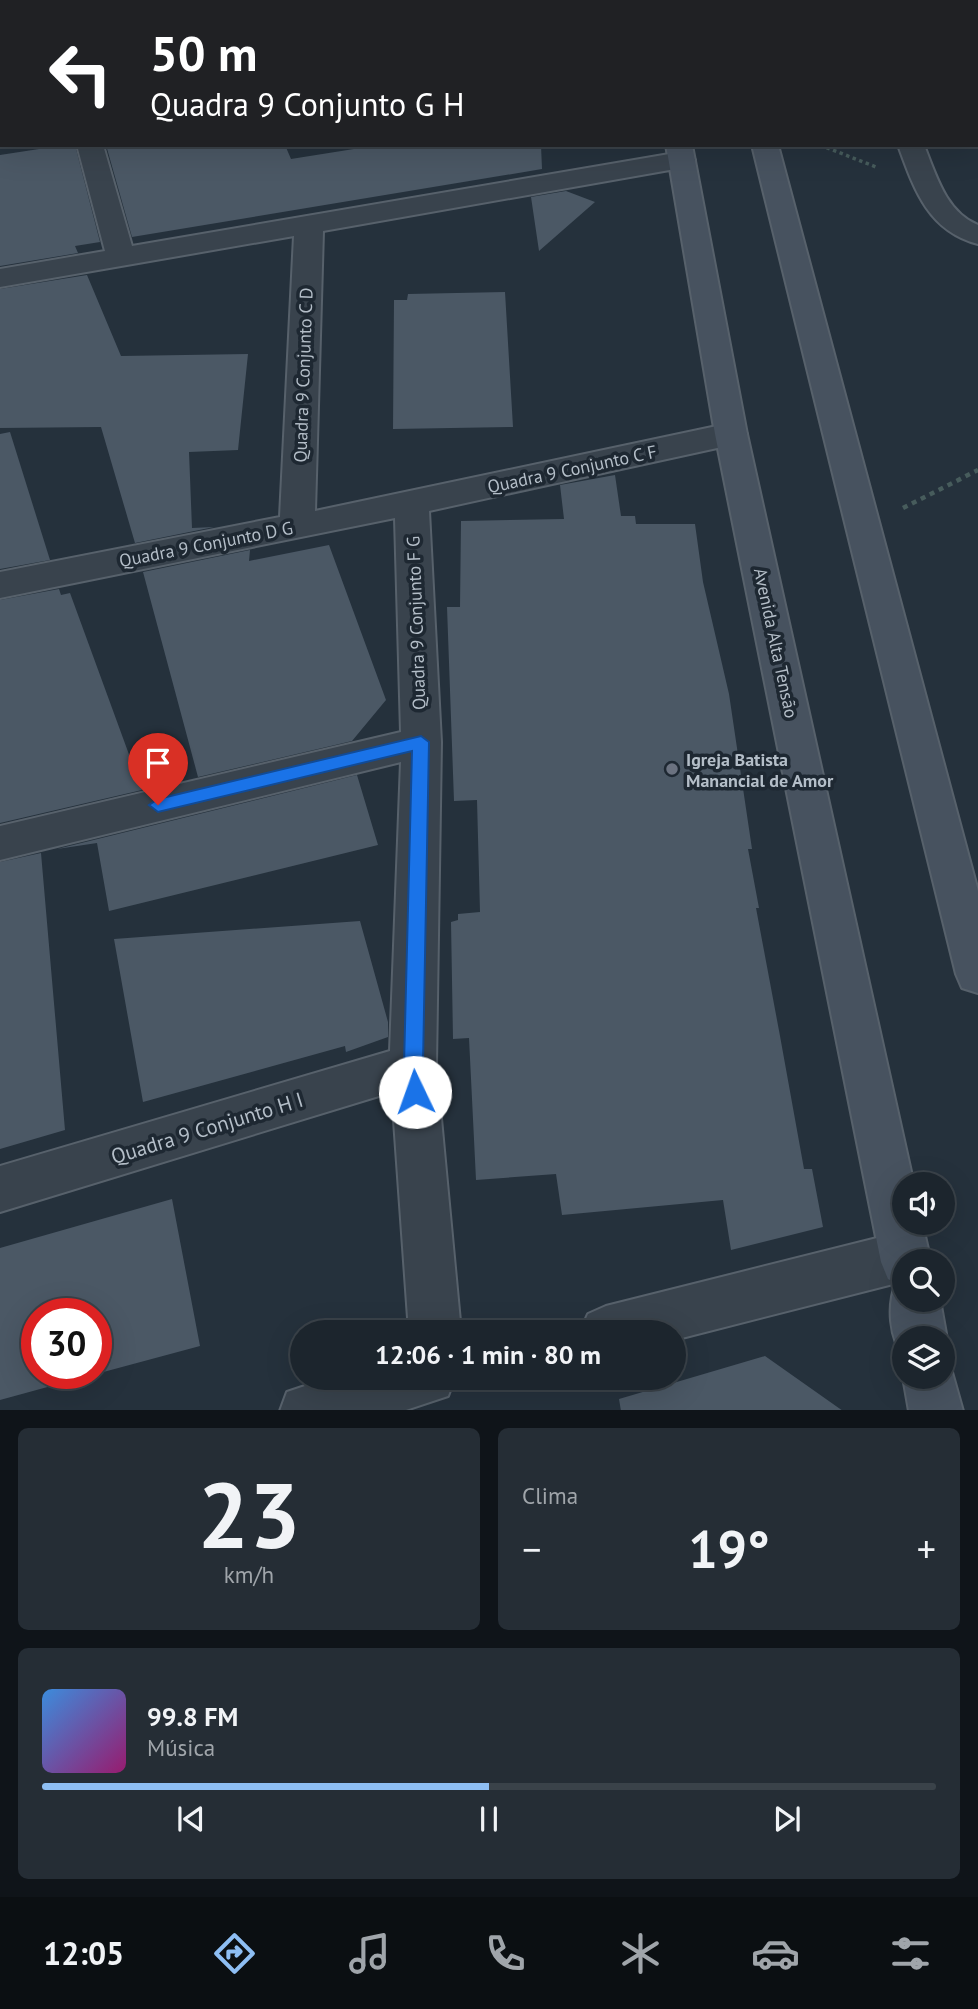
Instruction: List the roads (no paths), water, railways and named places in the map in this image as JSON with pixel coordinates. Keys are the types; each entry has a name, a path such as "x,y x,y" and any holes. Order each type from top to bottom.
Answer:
{"street":[{"path":"91,147 121,257"},
{"path":"766,147 978,974"},
{"path":"912,147 927,184 949,223 978,235"},
{"path":"0,278 309,224 680,153"},
{"name":"Avenida Alta Tensão","path":"680,153 731,434 903,1249"},
{"name":"Quadra 9 Conjunto C D","path":"297,525 309,224"},
{"name":"Quadra 9 Conjunto C F","path":"412,503 731,434"},
{"name":"Quadra 9 Conjunto D G","path":"0,585 412,503"},
{"name":"Quadra 9 Conjunto F G","path":"412,503 421,742 413,1065 434,1320"},
{"path":"0,843 421,742"},
{"name":"Quadra 9 Conjunto H I","path":"0,1189 413,1065"},
{"path":"667,1320 892,1276"},
{"path":"932,1389 936,1410"},
{"path":"306,1410 381,1390"}],"place":[{"name":"Igreja Batista Manancial de Amor","path":"672,769"}]}
